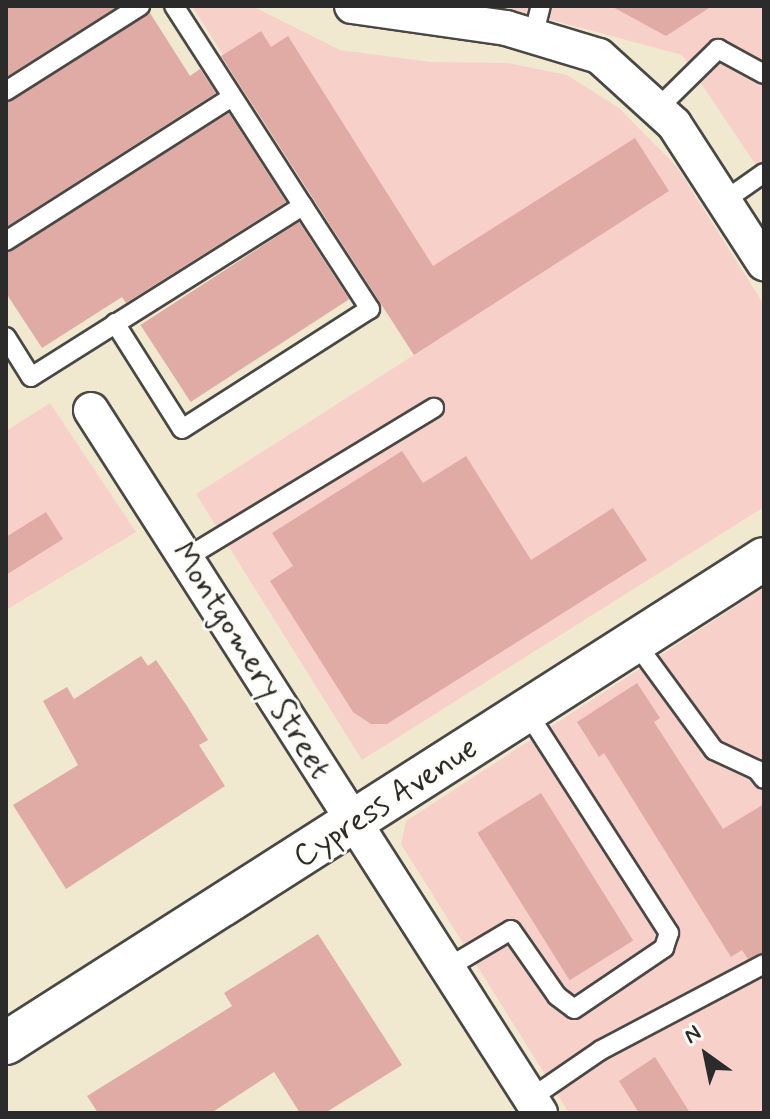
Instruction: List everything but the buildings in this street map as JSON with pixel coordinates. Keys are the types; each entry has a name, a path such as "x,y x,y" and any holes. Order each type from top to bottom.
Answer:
{"street":[{"path":"352,6 537,21 599,56 674,124 764,263"},
{"name":"Montgomery Street","path":"91,410 536,1106"},
{"name":"Cypress Avenue","path":"6,1043 354,824 764,559"}],"lane":[{"path":"6,91 140,6"},
{"path":"115,323 182,429 370,309 174,6"},
{"path":"657,109 718,49 764,74"},
{"path":"6,241 232,97"},
{"path":"724,201 764,173"},
{"path":"6,337 31,377 303,206"},
{"path":"186,558 434,408"},
{"path":"635,642 714,750 757,770 764,779"},
{"path":"447,968 511,930 557,996 574,1009 664,948 669,933 527,712"},
{"path":"536,1106 601,1050 764,964"}],"shaded area":[{"path":"192,6 252,6 340,50 431,62 508,63 567,75 619,108 677,167 764,305 764,507 362,760 196,494 414,355"},
{"path":"500,6 764,6 764,177 682,55"},
{"path":"50,403 136,532 6,610 6,431"},
{"path":"764,588 764,1113 569,1113 401,844 406,821"}]}
